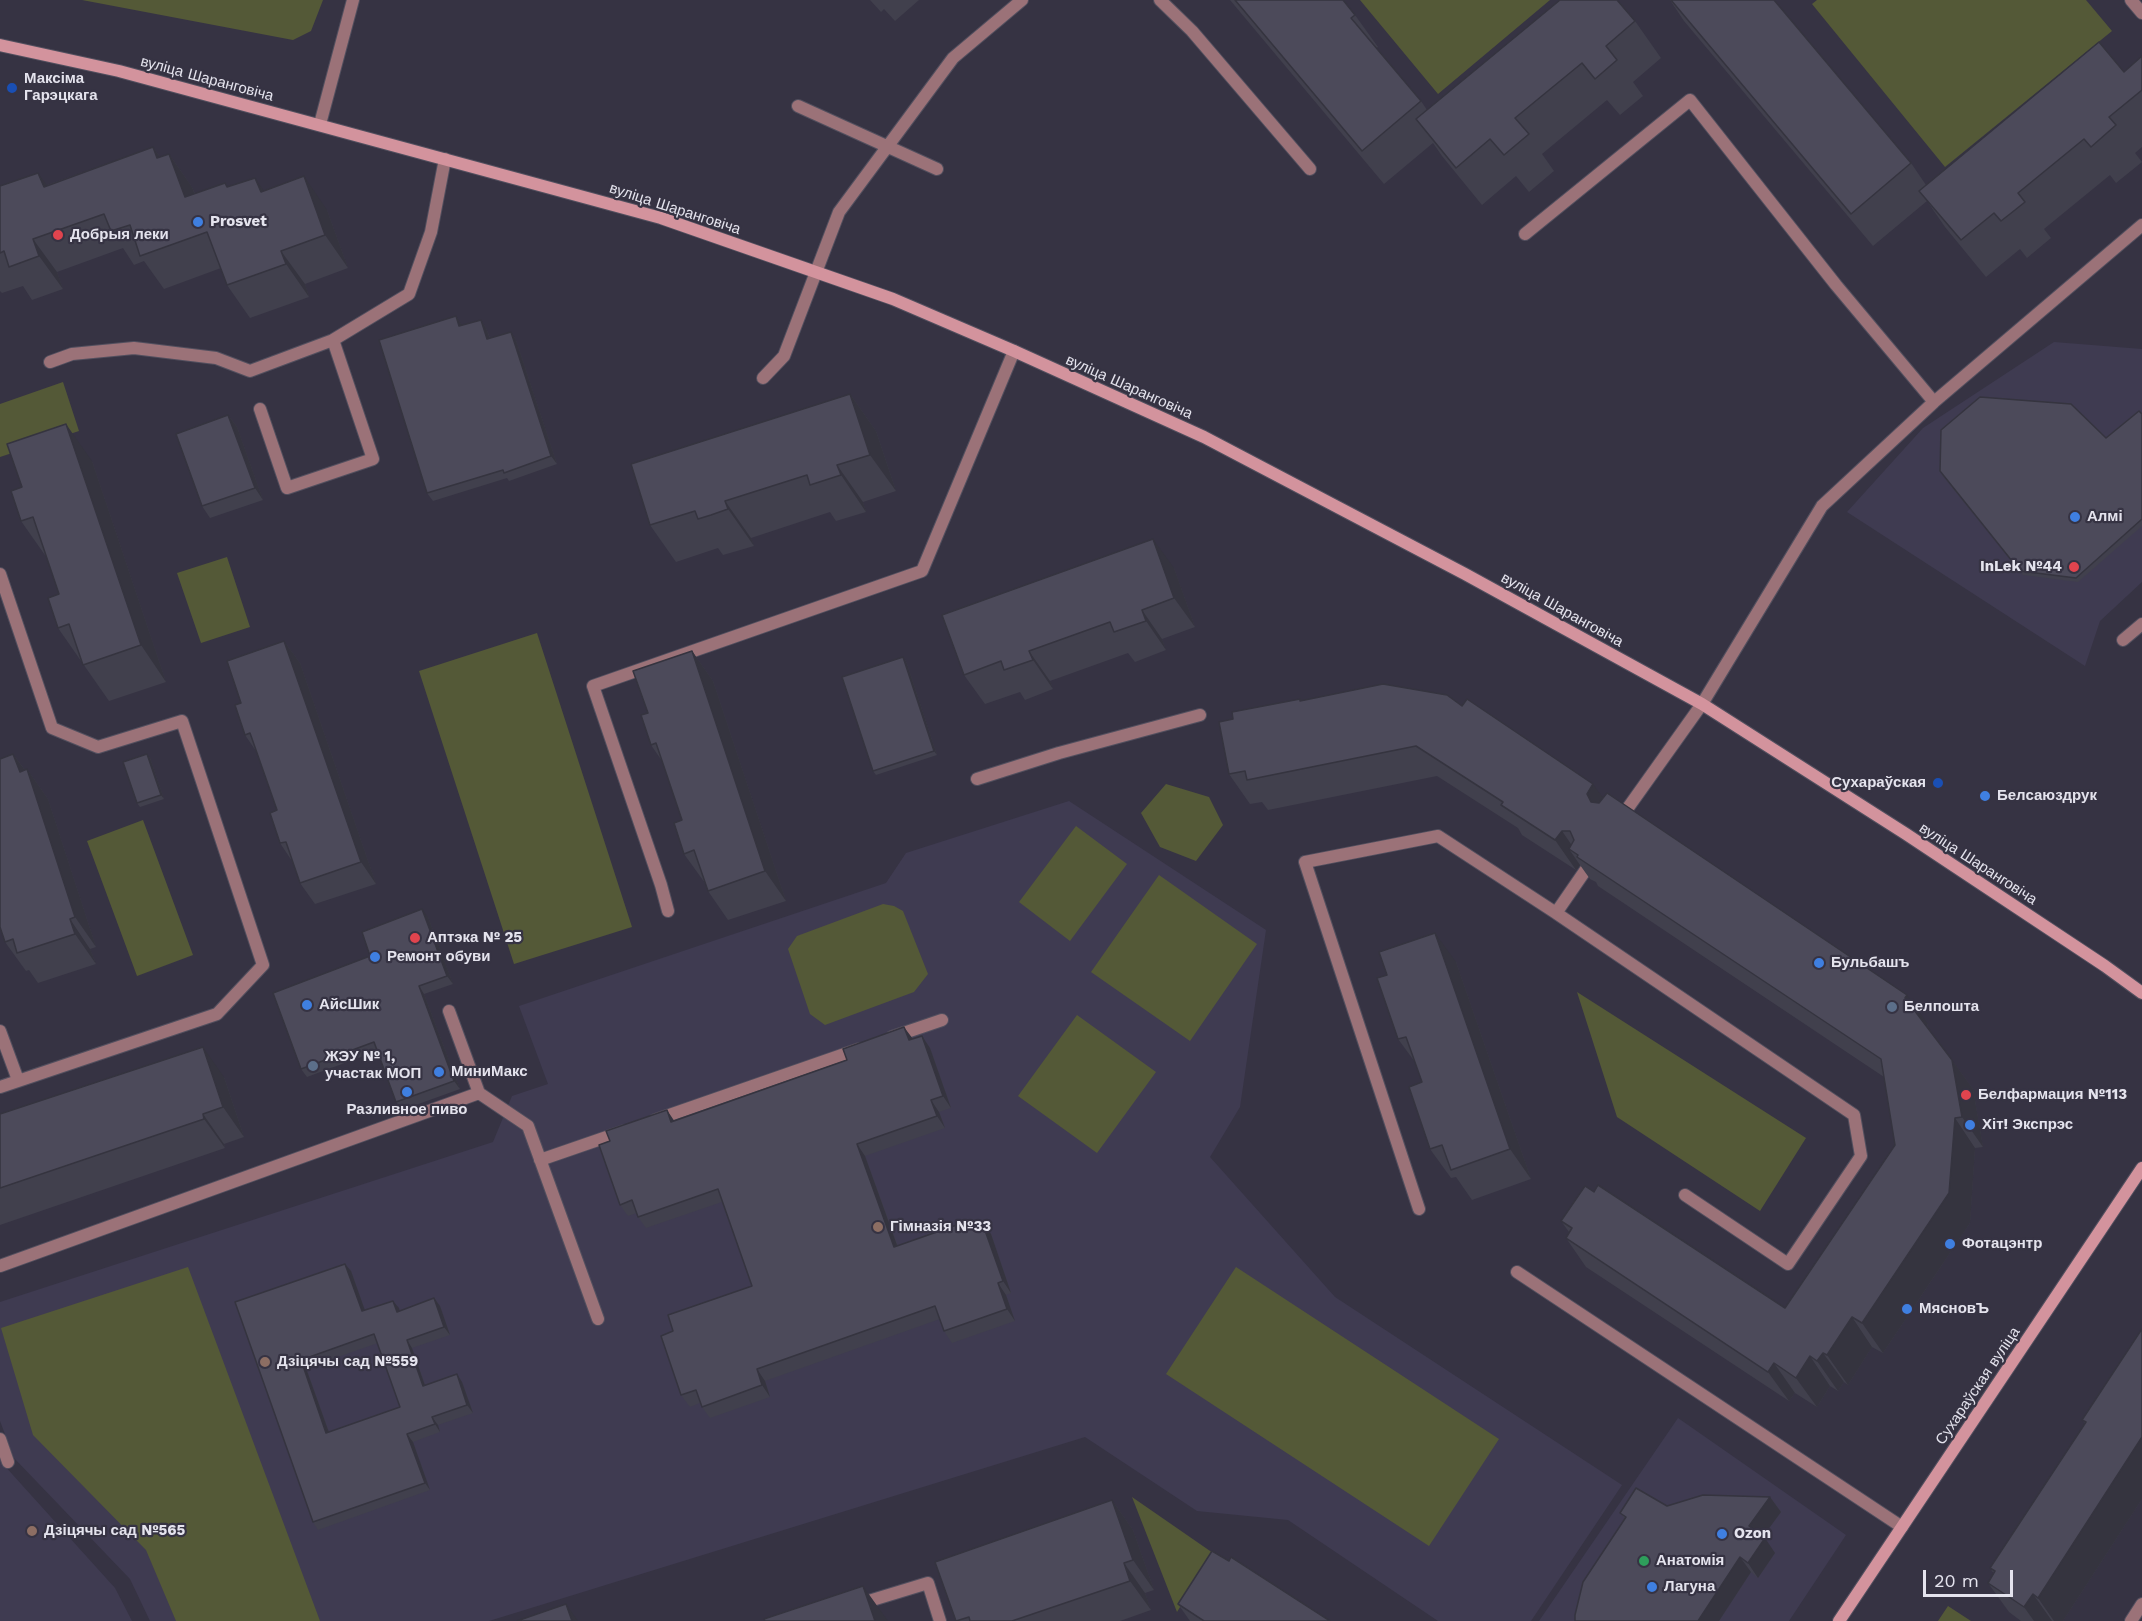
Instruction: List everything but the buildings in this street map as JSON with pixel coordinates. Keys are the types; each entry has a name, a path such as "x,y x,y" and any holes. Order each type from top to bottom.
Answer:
{"main road":[{"name":"вуліца Шаранговіча","path":"0,45 119,71 662,218 893,299 1014,351 1204,437 1465,574 1702,704 1906,834 2142,993"},
{"name":"Сухараўская вуліца","path":"1839,1621 2142,1168"}],"lane":[{"path":"320,124 353,0"},
{"path":"763,378 784,356 839,212 953,57 1022,0"},
{"path":"1160,0 1192,31 1310,169"},
{"path":"2131,0 2142,13"},
{"path":"1525,234 1690,100 1836,285 1934,402"},
{"path":"798,106 938,170"},
{"path":"50,362 72,354 134,348 216,358 250,371 333,340 410,294 431,232 445,159"},
{"path":"1616,825 1702,704 1822,506 1934,402 2142,225"},
{"path":"260,409 287,488 373,459 333,340"},
{"path":"668,911 593,686 922,571 1014,351"},
{"path":"0,574 52,728 98,747 182,721 263,965 217,1014 0,1087"},
{"path":"2123,640 2142,624"},
{"path":"977,779 1059,753 1200,715"},
{"path":"1419,1209 1305,862 1438,836 1854,1114 1861,1156 1788,1264 1685,1196"},
{"path":"1556,913 1587,868"},
{"path":"449,1011 479,1092 528,1126 598,1319"},
{"path":"540,1160 942,1020"},
{"path":"0,1031 18,1080"},
{"path":"0,1266 479,1092"},
{"path":"1517,1272 1902,1527"},
{"path":"0,1439 8,1461"},
{"path":"850,1607 928,1583 940,1621"},
{"path":"2131,1621 2142,1604"}],"shaded area":[{"path":"2054,342 2142,349 2142,582 2100,621 2085,666 1847,512 1923,428"},
{"name":"Гімназія №33","path":"1069,801 1266,930 1240,1107 1210,1157 1335,1297 1622,1485 1531,1621 1438,1621 1288,1520 1197,1511 1085,1437 489,1621 150,1621 130,1579 14,1458 0,1421 0,1302 493,1142 512,1096 548,1084 519,1006 886,883 906,853"},
{"path":"1678,1418 1846,1535 1789,1621 1539,1621"},
{"name":"Дзіцячы сад №565","path":"0,1457 3,1464 115,1588 132,1621 0,1621"}],"green space":[{"path":"82,0 323,0 311,31 293,40"},
{"path":"1360,0 1550,0 1438,94"},
{"path":"1817,0 2086,0 2112,31 1945,167 1812,4"},
{"path":"63,382 79,431 0,457 0,404"},
{"path":"227,557 250,627 201,643 177,573"},
{"path":"537,633 632,927 514,964 419,671"},
{"path":"1166,784 1209,797 1223,825 1196,861 1160,847 1141,813"},
{"path":"143,820 193,955 137,976 87,841"},
{"path":"1076,826 1127,864 1070,941 1019,902"},
{"path":"1159,875 1257,944 1190,1041 1091,972"},
{"path":"883,904 903,911 928,974 914,992 825,1025 810,1014 788,949 797,936"},
{"path":"1577,992 1806,1138 1760,1211 1617,1117"},
{"path":"1077,1015 1156,1072 1097,1153 1018,1096"},
{"path":"188,1267 320,1621 176,1621 146,1550 33,1435 1,1328"},
{"path":"1236,1267 1499,1439 1429,1546 1166,1374"},
{"path":"1132,1497 1213,1553 1177,1612"},
{"path":"1948,1606 1971,1621 1938,1621"}],"place":[{"name":"Максіма Гарэцкага","path":"12,88"},
{"name":"Prosvet","path":"198,222"},
{"name":"Добрыя леки","path":"58,235"},
{"name":"Алмі","path":"2075,517"},
{"name":"InLek №44","path":"2074,567"},
{"name":"Сухараўская","path":"1938,783"},
{"name":"Белсаюздрук","path":"1985,796"},
{"name":"Аптэка № 25","path":"415,938"},
{"name":"Ремонт обуви","path":"375,957"},
{"name":"Бульбашъ","path":"1819,963"},
{"name":"АйсШик","path":"307,1005"},
{"name":"Белпошта","path":"1892,1007"},
{"name":"ЖЭУ № 1, участак МОП","path":"313,1066"},
{"name":"МиниМакс","path":"439,1072"},
{"name":"Разливное пиво","path":"407,1092"},
{"name":"Белфармация №113","path":"1966,1095"},
{"name":"Хіт! Экспрэс","path":"1970,1125"},
{"name":"Гімназія №33","path":"878,1227"},
{"name":"Фотацэнтр","path":"1950,1244"},
{"name":"МясновЪ","path":"1907,1309"},
{"name":"Дзіцячы сад №559","path":"265,1362"},
{"name":"Дзіцячы сад №565","path":"32,1531"},
{"name":"Ozon","path":"1722,1534"},
{"name":"Анатомія","path":"1644,1561"},
{"name":"Лагуна","path":"1652,1587"}]}
